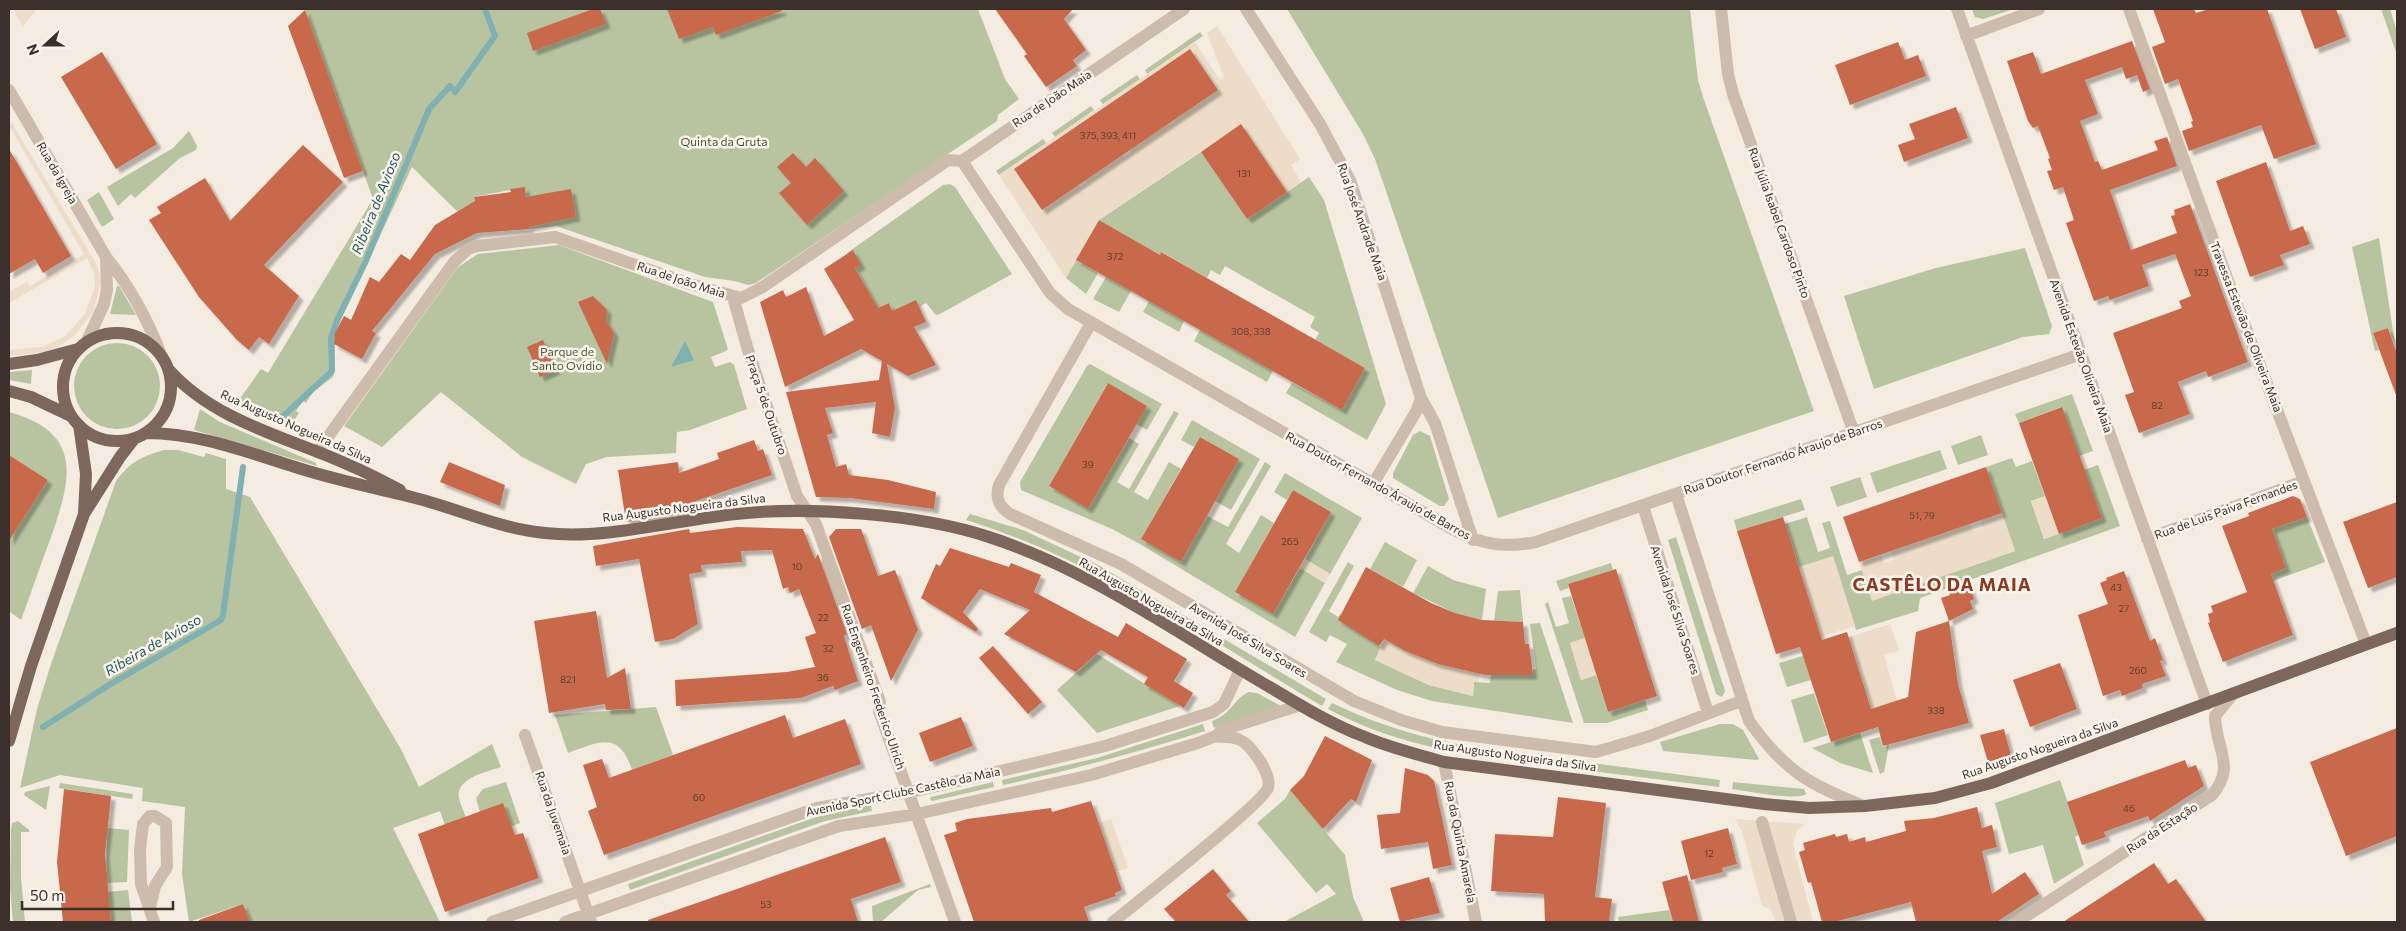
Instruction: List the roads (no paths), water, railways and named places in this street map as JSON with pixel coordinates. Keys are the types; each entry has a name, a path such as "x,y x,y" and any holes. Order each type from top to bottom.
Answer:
{"main road":[{"path":"9,364 37,360 83,345 111,333 129,334 147,341 162,356 169,369 172,389 168,407 157,424 140,436 120,457 84,514 31,666 9,741"},
{"path":"83,345 66,366 63,380 64,398 75,420 86,474 84,514"},
{"name":"Rua Augusto Nogueira da Silva","path":"169,369 184,386 221,411 349,465 420,500"},
{"path":"9,391 31,397 75,420 93,435 103,439 116,441 140,436"},
{"name":"Rua Augusto Nogueira da Silva","path":"140,436 188,436 334,479 420,500 516,529 555,534 602,532 739,513 806,511 882,517 946,526 990,537 1088,580 1301,706 1363,737 1444,762 1787,806 1866,806 1936,798 1992,783 2397,633"}],"street":[{"name":"Rua de João Maia","path":"317,452 432,291 454,262 468,249 477,246 555,237 740,298 761,288 948,160 962,161 1184,9"},
{"name":"Rua José Andrade Maia","path":"1246,9 1320,124 1350,180 1421,398 1435,423 1473,540"},
{"name":"Rua Júlia Isabel Cardoso Pinto","path":"1721,9 1727,67 1733,94 1854,433"},
{"name":"Avenida Estevão Oliveira Maia","path":"1956,9 2206,704"},
{"path":"1966,36 2039,9"},
{"name":"Travessa Estevão de Oliveira Maia","path":"2129,9 2366,644"},
{"name":"Rua da Igreja","path":"9,90 106,257 124,279 138,303 151,328 162,356"},
{"name":"Rua Doutor Fernando Áraujo de Barros","path":"962,161 1050,293 1068,309 1473,540 1500,546 1536,542 2081,354"},
{"name":"Rua da Igreja","path":"83,345 104,304 107,290 106,257"},
{"name":"Praça 5 de Outubro","path":"733,297 748,350 797,496 806,511"},
{"name":"Avenida José Silva Soares","path":"1092,323 999,485 998,501 1010,514 1121,564 1334,691 1375,711 1442,732 1590,752 1610,749 1741,701"},
{"path":"1374,484 1418,410 1421,398"},
{"name":"Rua de Luis Paiva Fernandes","path":"2147,539 2304,480"},
{"path":"1676,494 1749,721 1769,749 1793,771 1833,794 1866,806"},
{"name":"Avenida José Silva Soares","path":"1643,506 1708,714"},
{"name":"Rua Engenheiro Frederico Ulrich","path":"806,511 820,532 880,702 879,711 955,922"},
{"name":"Avenida Sport Clube Castêlo da Maia","path":"492,922 817,808 908,792 1105,746 1213,712 1224,704 1240,670"},
{"name":"Rua da Estação","path":"2017,922 2212,795 2222,781 2225,764 2215,725 2215,716 2234,693"},
{"name":"Avenida Sport Clube Castêlo da Maia","path":"565,922 590,918 838,826 916,814 1091,775 1216,736 1222,730 1301,706"},
{"name":"Rua da Juvemaia","path":"526,735 590,918"},
{"path":"1113,922 1266,792 1269,782 1267,773 1246,745 1240,739 1216,736"},
{"name":"Rua da Quinta Amarela","path":"1444,762 1476,922"},
{"path":"150,907 155,886 167,867 166,824 156,816 146,820 141,831 141,884 154,922"},
{"path":"1762,822 1791,922"}],"water":[{"path":"685,341 694,360 671,367"}],"waterway":[{"name":"Ribeira de Avioso","path":"281,418 332,371 331,338 338,318 365,263 429,109 450,86 455,92 495,36 485,9"},
{"name":"Ribeira de Avioso","path":"43,727 109,685 221,620 243,467"}],"district":[{"name":"CASTÊLO DA MAIA","path":"1942,585"}],"park label":[{"name":"Quinta da Gruta","path":"724,142"},
{"name":"Parque de Santo Ovídio","path":"567,359"}]}
